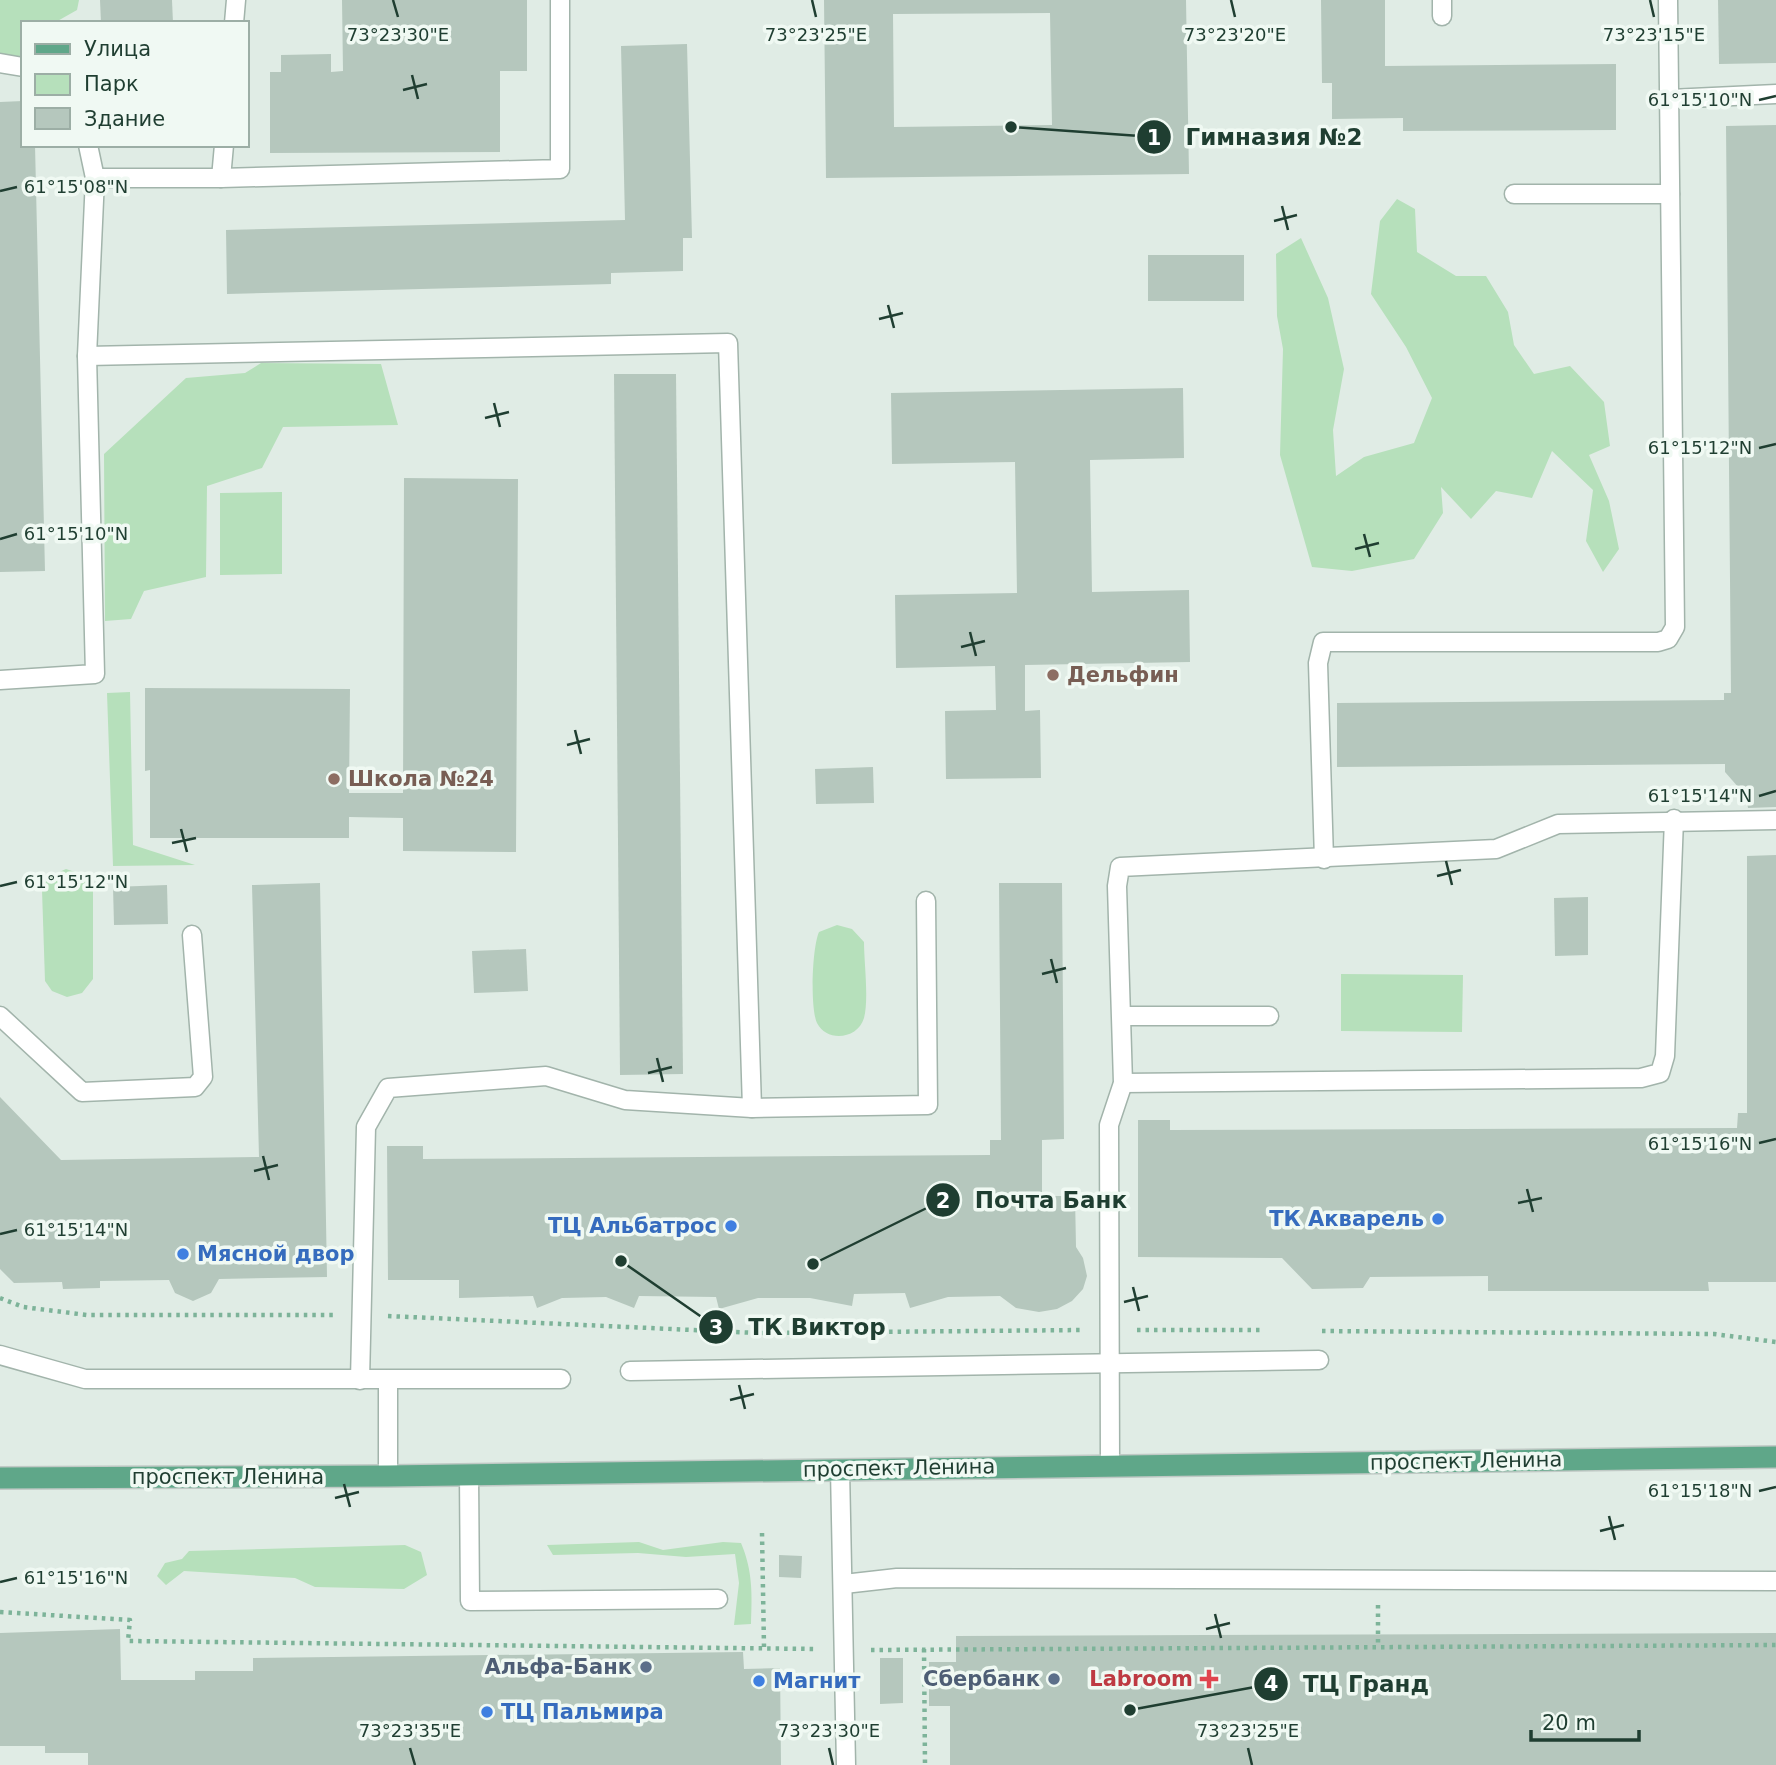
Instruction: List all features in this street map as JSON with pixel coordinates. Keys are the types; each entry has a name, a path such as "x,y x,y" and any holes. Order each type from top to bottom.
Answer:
{"main road":[{"name":"проспект Ленина","path":"0,1480 1776,1457"}],"lane":[{"path":"234,21 236,0"},
{"path":"95,178 221,178 560,169 560,0"},
{"path":"1324,859 1318,663 1323,642 1658,642 1668,639 1675,628 1668,0"},
{"path":"0,63 21,67"},
{"path":"1670,99 1776,94"},
{"path":"0,680 95,674 87,356 95,178 88,147"},
{"path":"221,178 224,147"},
{"path":"1514,194 1670,194"},
{"path":"87,356 728,343 752,1108"},
{"path":"1123,1083 1641,1078 1660,1073 1665,1056 1674,819"},
{"path":"1110,1466 1109,1125 1123,1083 1117,886 1120,867 1496,849 1558,824 1674,819 1776,820"},
{"path":"360,1380 366,1127 388,1088 546,1076 625,1100 752,1108 928,1105 926,901"},
{"path":"0,1016 82,1092 195,1087 203,1077 192,935"},
{"path":"1122,1016 1269,1016"},
{"path":"0,1355 85,1379 561,1379"},
{"path":"630,1371 1319,1360"},
{"path":"388,1380 388,1476"},
{"path":"840,1469 846,1765"},
{"path":"469,1475 470,1601 718,1599"},
{"path":"844,1584 897,1578 1776,1581"}],"path":[{"path":"0,1298 23,1307 87,1315 360,1315 758,1333 1110,1329 1275,1331"},
{"path":"1316,1331 1714,1334 1776,1342"},
{"path":"762,1533 764,1647"},
{"path":"0,1612 130,1620 128,1640 845,1650 1776,1645"},
{"path":"1378,1616 1378,1647"},
{"path":"924,1649 925,1765"}],"green space":[{"path":"0,0 79,0 77,10 58,21 21,21 21,56 0,62"},
{"path":"1397,199 1415,209 1417,252 1456,276 1486,276 1508,312 1514,345 1534,374 1570,366 1604,402 1610,446 1589,455 1609,501 1619,549 1603,572 1586,541 1593,490 1552,451 1532,498 1496,491 1471,519 1441,487 1443,513 1414,559 1352,571 1312,567 1280,455 1283,349 1277,316 1276,254 1301,238 1328,298 1344,369 1333,430 1336,476 1364,457 1414,443 1432,398 1406,347 1371,294 1380,221"},
{"path":"261,363 381,364 398,425 283,427 262,468 207,486 206,577 144,591 131,619 105,621 104,454 186,378 245,373"},
{"path":"282,492 282,574 220,575 220,493"},
{"path":"130,692 133,845 195,865 113,866 107,693"},
{"path":"66,869 81,874 93,887 93,979 82,993 67,997 52,991 45,981 42,890 48,877"},
{"path":"837,925 852,929 864,942 866,981 866,1001 861,1025 842,1036 828,1034 817,1023 813,992 813,964 819,932"},
{"path":"1341,974 1463,975 1462,1032 1341,1031"},
{"path":"639,1542 663,1550 723,1542 741,1543 750,1573 751,1624 734,1625 739,1583 735,1554 686,1557 638,1553 553,1555 547,1545"},
{"path":"405,1545 421,1552 427,1575 404,1589 315,1587 295,1578 184,1571 166,1585 157,1576 165,1563 182,1559 189,1551"}],"building":[{"path":"100,0 172,0 173,21 101,21"},
{"path":"342,0 527,0 527,71 500,71 500,152 270,153 270,72 281,72 281,55 331,54 331,72 343,71"},
{"path":"824,0 1186,0 1189,174 826,178","holes":["1050,13 1052,125 894,127 893,14"]},
{"path":"1321,0 1385,0 1385,66 1616,64 1616,130 1403,131 1403,118 1332,119 1332,83 1322,83"},
{"path":"1718,0 1776,0 1776,63 1719,64"},
{"path":"687,44 692,238 683,238 683,271 611,273 611,284 227,294 226,230 625,220 621,46"},
{"path":"21,101 21,147 35,147 45,571 0,572 0,102"},
{"path":"1776,125 1776,807 1748,808 1746,796 1725,772 1725,764 1337,767 1337,703 1724,700 1724,693 1731,693 1726,126"},
{"path":"1148,255 1244,255 1244,301 1148,301"},
{"path":"614,374 676,374 683,1074 620,1075"},
{"path":"1183,388 1184,458 1090,460 1092,592 1189,590 1190,662 1025,665 1025,711 1040,710 1041,778 946,779 945,711 996,710 995,666 896,668 895,595 1017,593 1015,462 892,464 891,393"},
{"path":"404,478 518,479 516,852 403,851 403,818 349,817 349,838 150,838 150,770 145,771 145,688 350,689 349,793 403,793"},
{"path":"873,767 874,803 816,804 815,769"},
{"path":"1776,855 1776,1282 1708,1282 1709,1291 1488,1291 1488,1276 1370,1277 1363,1288 1312,1289 1282,1258 1138,1257 1138,1120 1170,1120 1170,1130 1737,1128 1738,1113 1747,1113 1747,856"},
{"path":"320,883 327,1277 219,1279 211,1293 193,1301 175,1293 169,1280 100,1281 100,1288 63,1289 62,1282 14,1283 0,1269 0,1097 61,1160 259,1157 252,885"},
{"path":"999,883 1062,883 1064,1139 1042,1140 1042,1196 1075,1196 1076,1247 1083,1258 1087,1276 1083,1289 1072,1301 1057,1309 1039,1312 1016,1308 1000,1296 948,1297 910,1308 905,1293 854,1294 852,1306 810,1298 758,1298 719,1309 716,1297 639,1296 634,1308 606,1297 562,1298 537,1308 533,1296 459,1298 459,1280 388,1280 387,1146 423,1146 423,1159 990,1155 990,1140 1001,1140"},
{"path":"167,885 168,924 114,925 113,887"},
{"path":"1588,897 1588,955 1555,956 1554,898"},
{"path":"526,949 528,991 474,993 472,951"},
{"path":"779,1555 802,1556 801,1578 779,1577"},
{"path":"120,1629 121,1680 195,1680 195,1671 253,1671 253,1658 743,1652 744,1669 780,1668 781,1765 88,1765 88,1753 45,1753 45,1746 0,1746 0,1633"},
{"path":"1776,1633 1776,1765 950,1765 950,1706 929,1706 929,1662 956,1662 956,1636"},
{"path":"880,1658 903,1658 903,1703 880,1704"}],"place":[{"name":"Гимназия №2","path":"1011,127"},
{"name":"Дельфин","path":"1053,675"},
{"name":"Школа №24","path":"334,779"},
{"name":"ТК Акварель","path":"1438,1219"},
{"name":"ТЦ Альбатрос","path":"731,1226"},
{"name":"Мясной двор","path":"183,1254"},
{"name":"ТК Виктор","path":"621,1261"},
{"name":"Почта Банк","path":"813,1264"},
{"name":"Альфа-Банк","path":"646,1667"},
{"name":"Сбербанк","path":"1054,1679"},
{"name":"Labroom","path":"1209,1679"},
{"name":"Магнит","path":"759,1681"},
{"name":"ТЦ Гранд","path":"1130,1710"},
{"name":"ТЦ Пальмира","path":"487,1712"}]}
